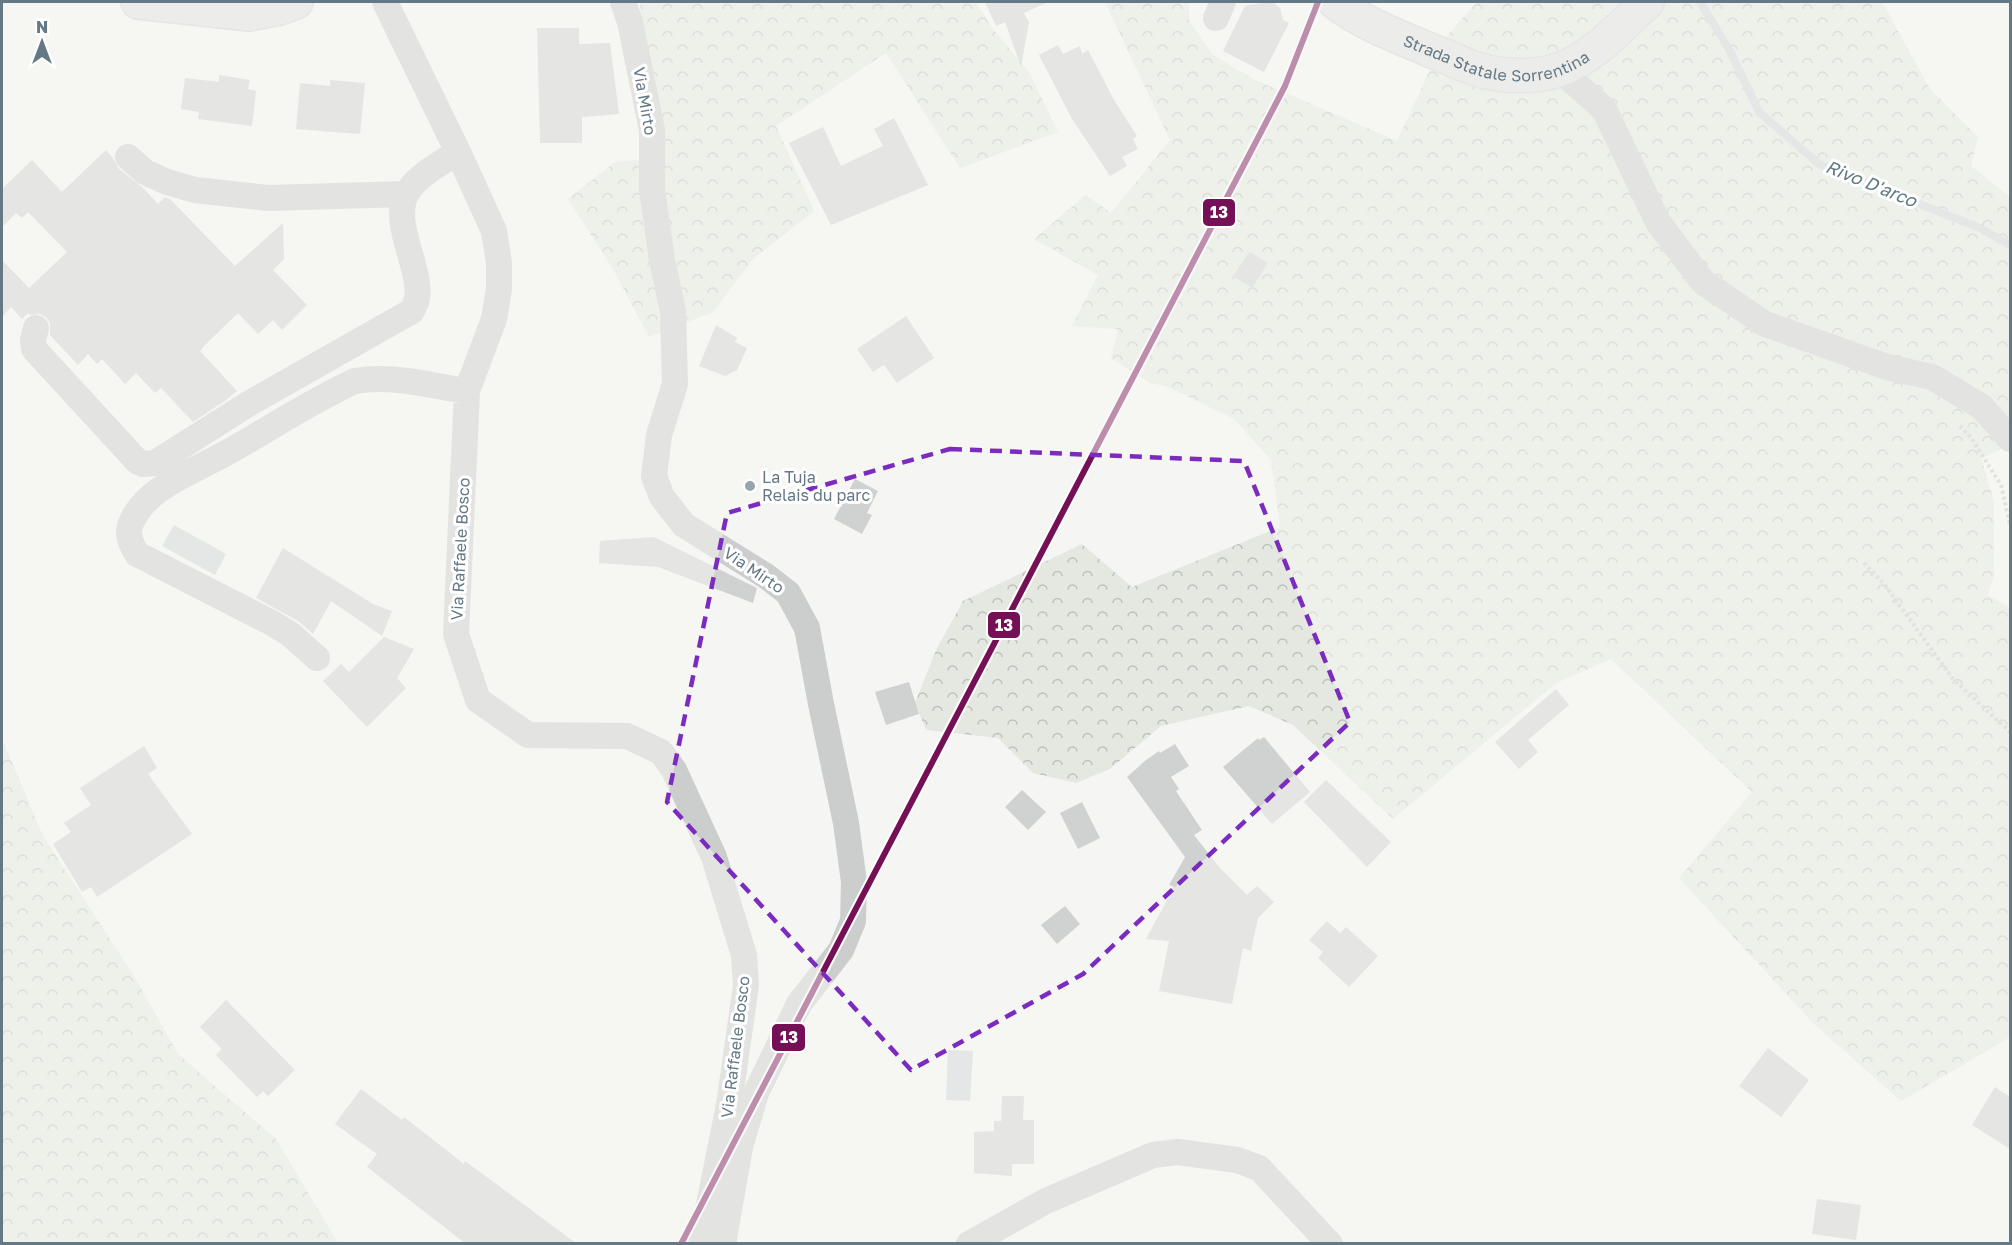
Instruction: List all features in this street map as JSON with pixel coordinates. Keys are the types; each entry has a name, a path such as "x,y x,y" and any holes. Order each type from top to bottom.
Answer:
{"main road":[{"path":"138,2 249,14 280,8 296,2"},
{"name":"Strada Statale Sorrentina","path":"1335,2 1348,12 1480,71 1527,76 1560,70 1586,55 1607,39 1637,10"}],"street":[{"name":"Via Raffaele Bosco","path":"385,2 494,231 499,263 499,289 494,319 467,391 456,634 478,700 528,735 627,736 661,752 674,770 714,857 744,955 746,985 729,1105 701,1244"},
{"name":"Via Mirto","path":"623,2 630,22 652,130 652,189 662,260 673,310 675,384 659,435 654,476 662,497 684,525 766,576 788,593 807,628 846,823 854,882 853,921 841,950 798,1004 756,1093 740,1147 723,1244"},
{"path":"1560,70 1604,110 1659,222 1703,282 1765,324 1887,367 1932,377 1982,407 2010,439"},
{"path":"36,327 34,348 137,461 143,464 155,463 250,403 412,311 417,301 418,290 404,232 402,213 406,194 415,183 458,152"},
{"path":"128,157 145,172 167,182 205,192 268,198 406,194"},
{"path":"317,658 297,639 272,623 137,554 129,542 132,521 142,506 169,483 355,381 400,380 467,391"},
{"path":"969,1244 1046,1201 1154,1155 1178,1152 1237,1160 1259,1168 1330,1244"}],"path":[{"path":"1957,423 1972,439 2001,485 2010,525"},
{"path":"1864,563 1884,584 1953,679 2010,732"}],"highlighted area":[{"path":"950,449 1244,461 1350,722 1083,974 911,1070 667,802 727,513"}],"green space":[{"path":"640,2 976,2 992,28 1029,72 1058,132 960,168 886,53 776,126 814,211 753,259 713,312 649,337 613,269 568,199 615,162 646,159"},
{"path":"1105,2 1189,2 1189,21 1213,55 1253,79 1397,141 1445,38 1477,2 1882,2 1930,89 1978,137 1971,166 2010,197 2010,445 1981,458 1994,501 1994,575 1988,595 2010,608 2010,1037 1901,1101 1814,1024 1679,878 1752,792 1611,659 1556,683 1393,819 1293,725 1249,706 1161,726 1110,769 1076,783 1033,773 998,738 926,730 915,703 936,650 963,601 1082,544 1132,587 1280,527 1271,460 1234,419 1166,386 1150,383 1111,358 1118,329 1072,326 1098,275 1034,239 1086,195 1111,213 1170,140"},
{"path":"2,739 43,836 134,976 178,1054 276,1139 338,1243 2,1243"}],"shaded area":[{"path":"174,525 226,554 215,575 162,546"},
{"path":"948,1050 973,1051 970,1101 946,1100"}],"building":[{"path":"985,2 1048,2 1024,13 1029,22 1021,67 1005,22 996,26"},
{"path":"1274,3 1280,8 1283,20 1289,23 1264,72 1223,51 1245,6"},
{"path":"537,28 579,28 579,44 610,43 619,114 582,117 582,143 540,143"},
{"path":"1058,45 1063,54 1080,46 1082,54 1088,50 1114,100 1137,136 1133,139 1138,149 1122,157 1127,166 1110,176 1072,119 1039,55"},
{"path":"219,75 250,80 248,89 256,91 252,126 198,119 199,112 181,109 185,78 219,82"},
{"path":"330,80 365,83 360,134 296,129 300,83 330,86"},
{"path":"894,118 928,185 831,225 789,143 823,127 841,166 883,146 874,129"},
{"path":"106,150 118,168 142,187 158,204 165,197 170,199 235,266 283,223 284,259 273,270 307,305 282,330 273,320 258,334 238,313 205,345 200,351 237,391 193,422 161,388 155,393 136,373 125,384 102,359 97,364 88,354 78,365 50,335 50,323 46,317 28,313 22,319 11,307 2,317 2,260 29,288 67,252 28,212 22,218 16,213 2,227 2,189 32,160 62,192"},
{"path":"1250,252 1268,263 1252,288 1233,276"},
{"path":"906,316 934,358 897,383 884,365 873,372 857,349"},
{"path":"716,325 737,338 735,342 747,348 737,370 725,376 699,366"},
{"path":"855,479 878,491 867,513 872,515 862,534 834,519"},
{"path":"654,537 757,588 753,603 658,567 599,563 600,541"},
{"path":"283,548 373,604 392,611 382,636 331,601 313,634 298,621 256,598"},
{"path":"384,637 414,649 397,678 406,688 367,727 323,681 341,664 349,672"},
{"path":"909,682 919,714 886,725 875,692"},
{"path":"1556,689 1569,705 1528,740 1538,752 1519,769 1495,742"},
{"path":"1264,737 1310,792 1272,824 1223,767 1258,738 1259,740"},
{"path":"1175,744 1189,766 1171,777 1179,789 1176,791 1202,830 1194,835 1220,868 1247,895 1257,886 1274,902 1258,918 1251,951 1243,948 1232,1004 1159,991 1169,941 1146,939 1174,887 1169,885 1185,857 1127,777 1159,751 1160,753"},
{"path":"144,746 157,768 148,774 192,834 97,897 91,887 82,892 53,844 71,832 64,823 91,805 80,788"},
{"path":"1326,780 1391,842 1367,867 1304,802"},
{"path":"1022,790 1046,812 1028,830 1005,807"},
{"path":"1082,802 1100,838 1078,849 1060,813"},
{"path":"1065,906 1080,924 1057,944 1041,925"},
{"path":"1327,921 1340,933 1346,927 1378,956 1349,987 1318,958 1323,952 1309,940"},
{"path":"226,1000 295,1070 268,1096 263,1091 257,1097 216,1055 222,1049 200,1027"},
{"path":"1768,1048 1809,1080 1781,1117 1739,1086"},
{"path":"1995,1087 2010,1097 2010,1149 1972,1125"},
{"path":"361,1089 402,1120 404,1117 464,1164 465,1161 577,1244 466,1244 367,1167 377,1154 335,1124"},
{"path":"1002,1096 1024,1096 1023,1120 1034,1120 1034,1164 1012,1164 1012,1176 974,1173 974,1132 994,1131 994,1121 1001,1121"},
{"path":"1817,1199 1861,1205 1856,1240 1812,1234"}],"waterway":[{"name":"Rivo D'arco","path":"1700,2 1730,51 1759,112 1819,164 1980,228 2010,245"}],"transit line":[{"name":"13","path":"681,1244 1285,86 1318,2"}],"place":[{"name":"La Tuja Relais du parc","path":"750,486"}]}
